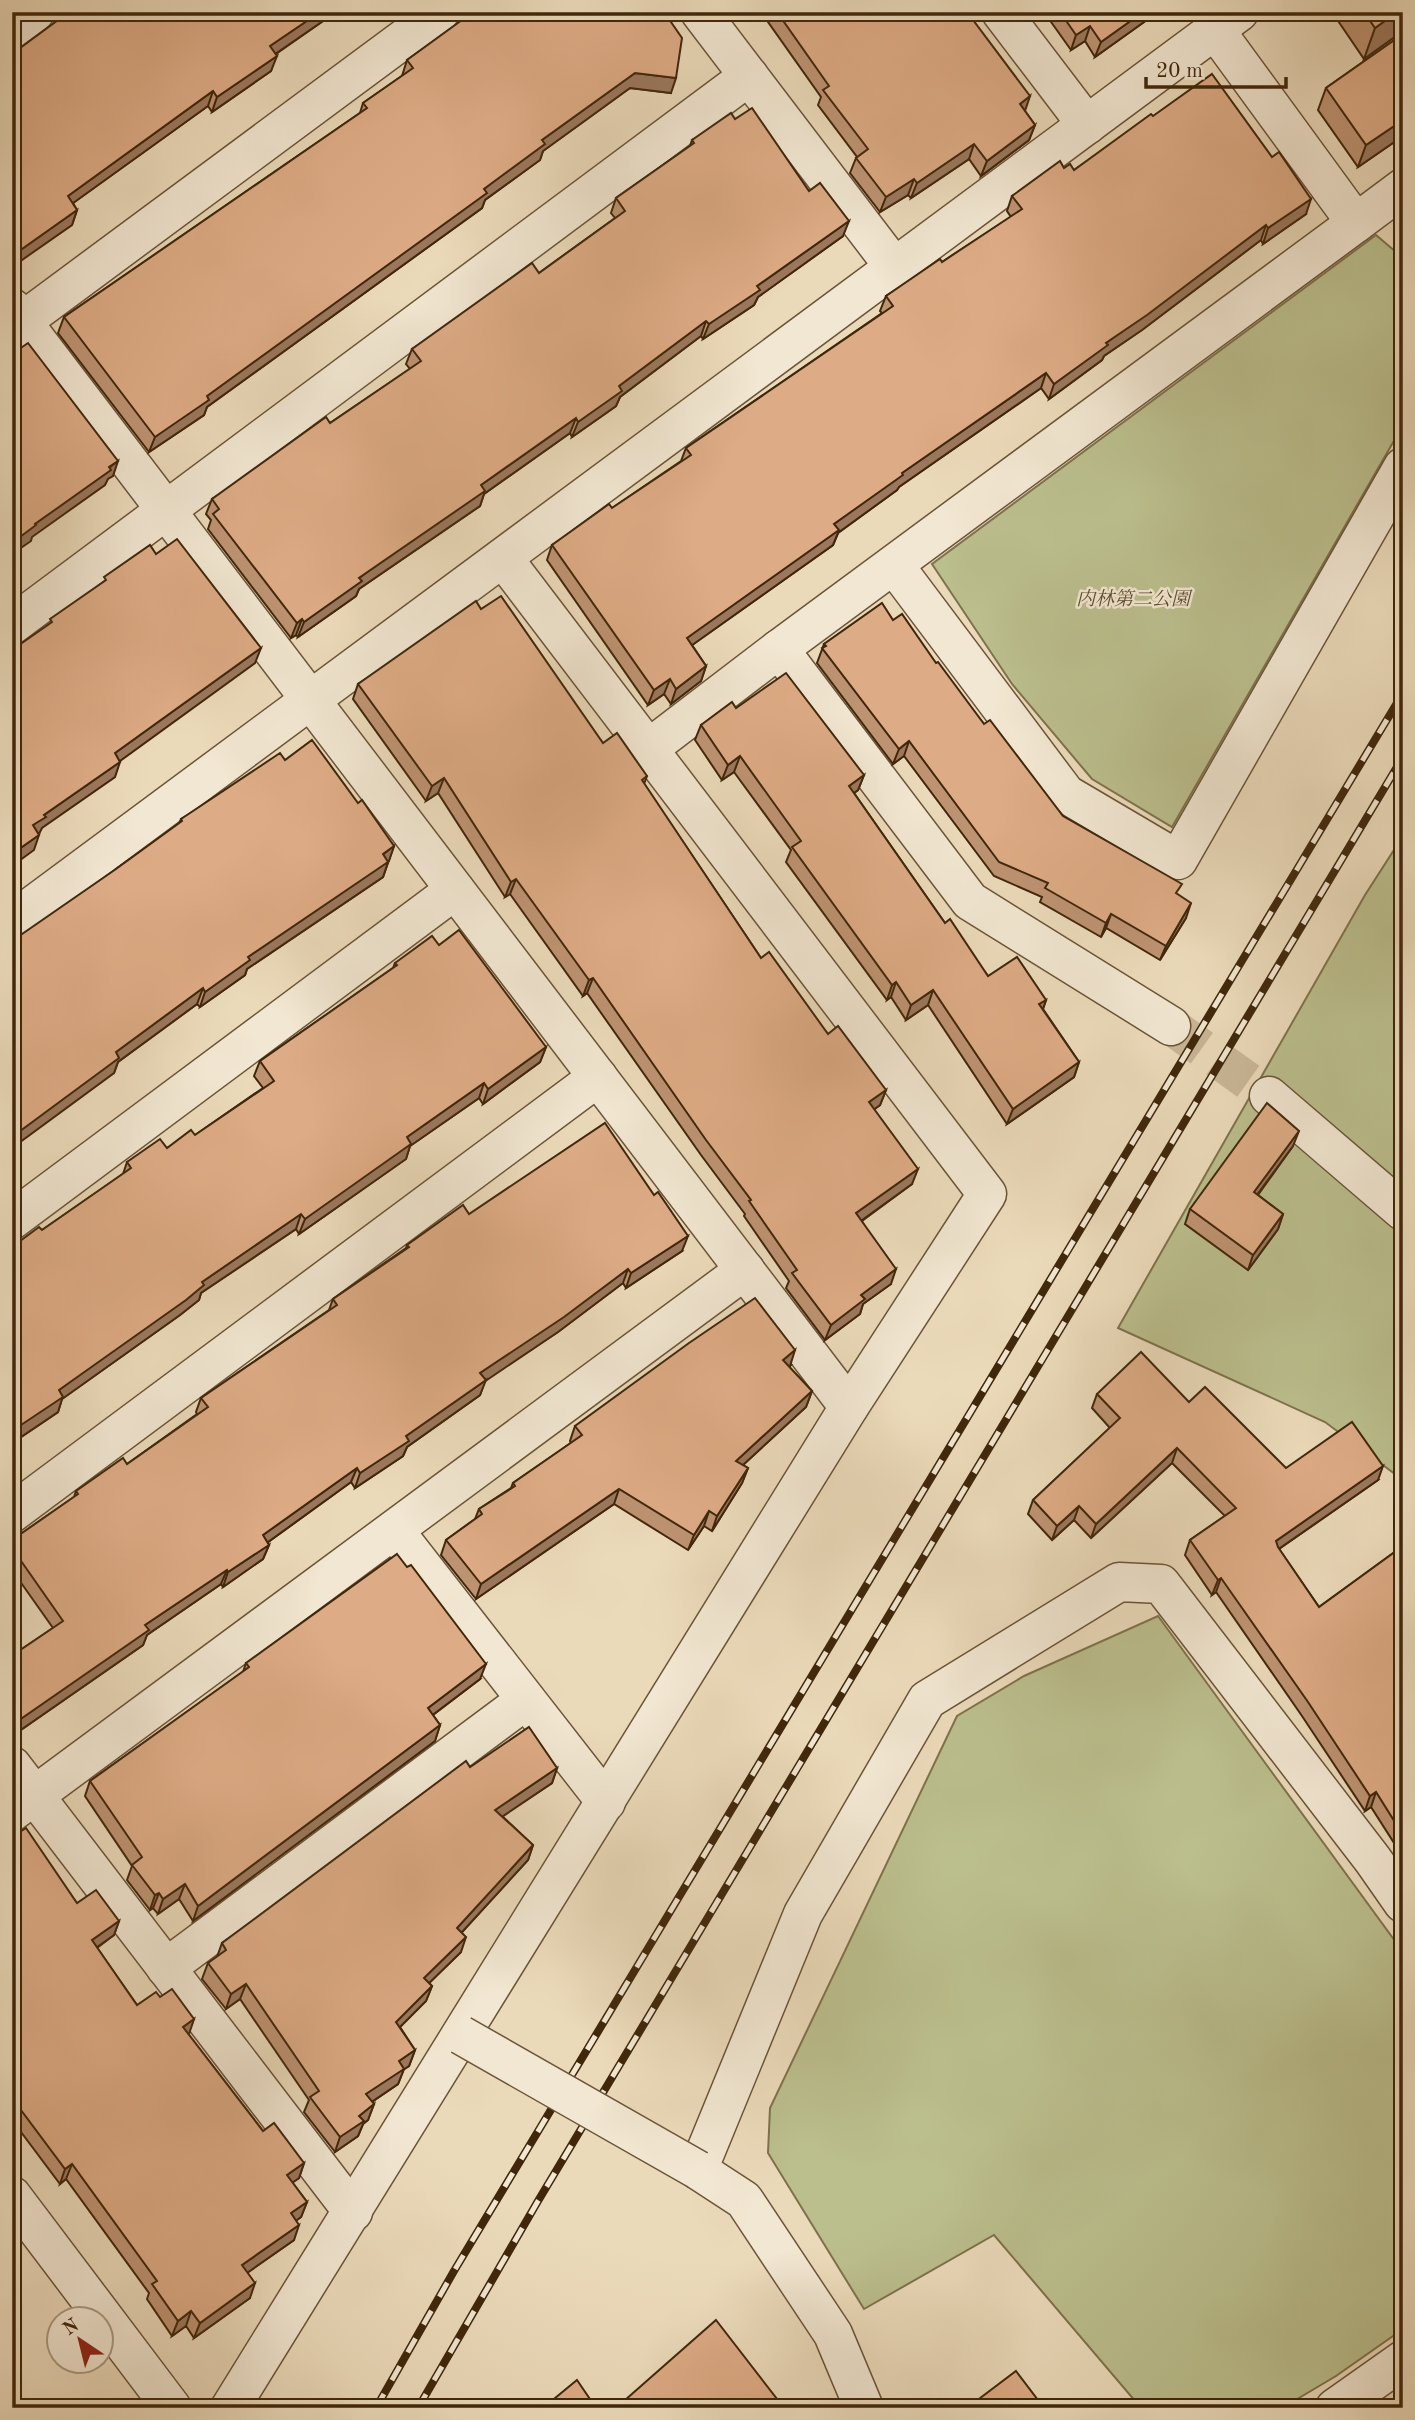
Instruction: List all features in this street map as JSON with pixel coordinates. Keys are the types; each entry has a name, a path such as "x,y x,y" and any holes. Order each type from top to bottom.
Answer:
{"street":[{"path":"12,29 34,12"},
{"path":"440,12 16,320 166,510 849,1407"},
{"path":"700,12 895,268"},
{"path":"1002,12 1087,125"},
{"path":"12,921 1227,21 1356,223"},
{"path":"12,625 749,76"},
{"path":"648,749 779,649 1403,188"},
{"path":"894,565 1066,793 1178,860 1403,467"},
{"path":"230,2408 849,1407 987,1194 503,558"},
{"path":"779,649 970,901 1171,1026"},
{"path":"12,1220 455,890"},
{"path":"12,1513 598,1077"},
{"path":"1269,1096 1403,1210"},
{"path":"353,2212 166,1968 20,1791 394,1530 745,1270"},
{"path":"394,1530 606,1802"},
{"path":"698,2170 803,1914 927,1700 1119,1582 1161,1584 1403,1903"},
{"path":"166,1968 526,1699"},
{"path":"461,2035 698,2170 744,2200 833,2334 864,2408"},
{"path":"12,2196 172,2408"},
{"path":"1335,2408 1403,2360"}],"green space":[{"name":"内林第二公園","path":"1376,235 1403,258 1403,425 1172,827 1092,779 1012,684 932,564"},
{"path":"1403,836 1403,1480 1325,1422 1118,1328 1365,895"},
{"path":"1158,1616 1403,1952 1403,2329 1336,2376 1282,2408 1141,2408 994,2235 864,2309 768,2153 770,2108 957,1716 1024,1676"}],"building":[{"path":"69,12 320,12 270,46 277,56 217,97 213,91 68,196 77,210 12,256 12,54"},
{"path":"473,12 664,12 682,38 676,78 635,73 542,140 545,144 484,189 487,193 207,396 209,400 155,437 64,317 367,108 363,103 413,68 407,60"},
{"path":"777,12 967,12 1030,96 1020,104 1035,125 987,161 974,144 917,183 914,179 886,197 856,158 868,149 823,90 829,86"},
{"path":"1060,12 1143,12 1101,42 1090,26 1076,35"},
{"path":"1364,12 1397,12 1375,28"},
{"path":"1403,34 1403,120 1366,145 1326,88"},
{"path":"1212,74 1272,157 1279,152 1311,199 1268,228 1266,225 1054,384 1046,373 902,473 903,475 834,524 839,530 687,638 706,666 676,689 670,679 654,690 552,545 609,504 612,508 691,455 686,448 893,306 886,296 1022,209 1012,196 1060,161 1064,168 1070,164 1074,170"},
{"path":"752,108 809,191 820,183 849,221 757,286 760,290 709,324 706,321 619,386 622,391 578,422 576,418 481,485 485,491 359,578 362,581 304,622 302,619 297,623 213,514 219,509 212,499 326,417 330,423 421,361 412,349 532,263 539,273 625,211 616,198 694,143 692,140 731,113 735,119"},
{"path":"28,343 118,461 109,467 111,470 12,543 12,354"},
{"path":"177,539 261,648 115,753 120,762 44,815 46,817 33,825 39,835 12,854 12,650 52,622 50,619 106,580 104,577 150,545 156,554"},
{"path":"501,596 603,743 617,733 647,776 642,780 761,958 769,952 828,1034 838,1026 886,1090 869,1102 918,1169 856,1213 896,1269 861,1295 865,1299 831,1325 792,1273 797,1270 749,1201 751,1200 593,978 589,980 516,879 511,882 444,778 432,786 358,684 476,601 481,609"},
{"path":"882,603 893,620 902,614 984,724 990,720 1063,816 1182,884 1176,893 1191,903 1166,946 1111,914 1106,923 1045,888 1048,883 999,862 909,741 899,749 822,648"},
{"path":"786,673 864,775 849,786 945,923 950,919 988,976 1017,957 1046,1000 1039,1004 1079,1062 1013,1109 933,990 911,1005 896,982 892,985 792,847 801,841 740,756 728,765 701,725 732,702 736,708"},
{"path":"312,740 358,803 362,800 394,846 383,854 388,862 248,957 250,960 205,992 203,988 116,1052 119,1058 12,1137 12,941 116,869 182,821 181,819 280,753 285,760"},
{"path":"459,930 546,1047 488,1089 484,1083 407,1137 411,1144 305,1219 301,1214 202,1282 204,1285 186,1300 59,1390 63,1397 12,1431 12,1247 39,1227 42,1230 131,1168 127,1162 160,1139 167,1148 191,1130 195,1135 274,1081 260,1061 397,965 395,963 432,936 439,945"},
{"path":"1267,1103 1299,1131 1254,1192 1283,1214 1253,1255 1190,1209"},
{"path":"605,1123 654,1195 658,1192 688,1236 631,1273 628,1269 564,1317 480,1373 486,1380 406,1436 409,1441 360,1473 357,1468 263,1535 269,1545 145,1625 149,1630 12,1725 12,1668 19,1663 13,1655 63,1621 12,1548 12,1540 78,1494 76,1491 123,1458 127,1464 208,1407 201,1398 337,1305 333,1299 409,1247 407,1245 463,1205 469,1214"},
{"path":"755,1298 795,1350 783,1360 812,1391 736,1461 748,1468 717,1516 709,1511 694,1535 619,1489 481,1584 446,1540 482,1514 479,1509 515,1486 513,1483 582,1435 575,1426"},
{"path":"1141,1352 1189,1402 1205,1387 1286,1468 1352,1422 1383,1466 1276,1541 1319,1607 1403,1546 1403,1835 1376,1792 1370,1796 1221,1578 1218,1580 1190,1540 1236,1508 1177,1448 1096,1524 1079,1506 1057,1526 1033,1500 1120,1418 1097,1394"},
{"path":"397,1554 407,1567 411,1565 486,1664 428,1708 440,1725 198,1906 185,1884 163,1899 159,1893 155,1895 132,1865 142,1857 90,1781 249,1667 246,1663"},
{"path":"529,1727 557,1768 495,1810 533,1845 457,1928 466,1937 424,1978 432,1986 396,2022 415,2050 399,2061 404,2069 366,2094 374,2104 359,2116 364,2121 340,2137 310,2097 319,2091 246,1984 231,1994 208,1963 226,1950 222,1943 466,1761 470,1767"},
{"path":"26,1828 77,1903 96,1890 119,1921 92,1940 137,2005 156,1992 160,1997 172,1989 194,2019 183,2027 263,2131 274,2123 304,2163 287,2175 307,2202 291,2213 299,2225 242,2265 255,2283 200,2323 191,2311 178,2321 152,2284 157,2281 72,2164 65,2169 12,2098 12,1837"},
{"path":"716,2320 784,2408 616,2408"},
{"path":"1016,2371 1044,2408 967,2408"},
{"path":"577,2380 596,2408 543,2408"}],"tunnel":[{"path":"1171,1026 1269,1096"}],"railway":[{"path":"376,2408 454,2271 1403,693"},
{"path":"418,2408 538,2201 1403,757"}]}
